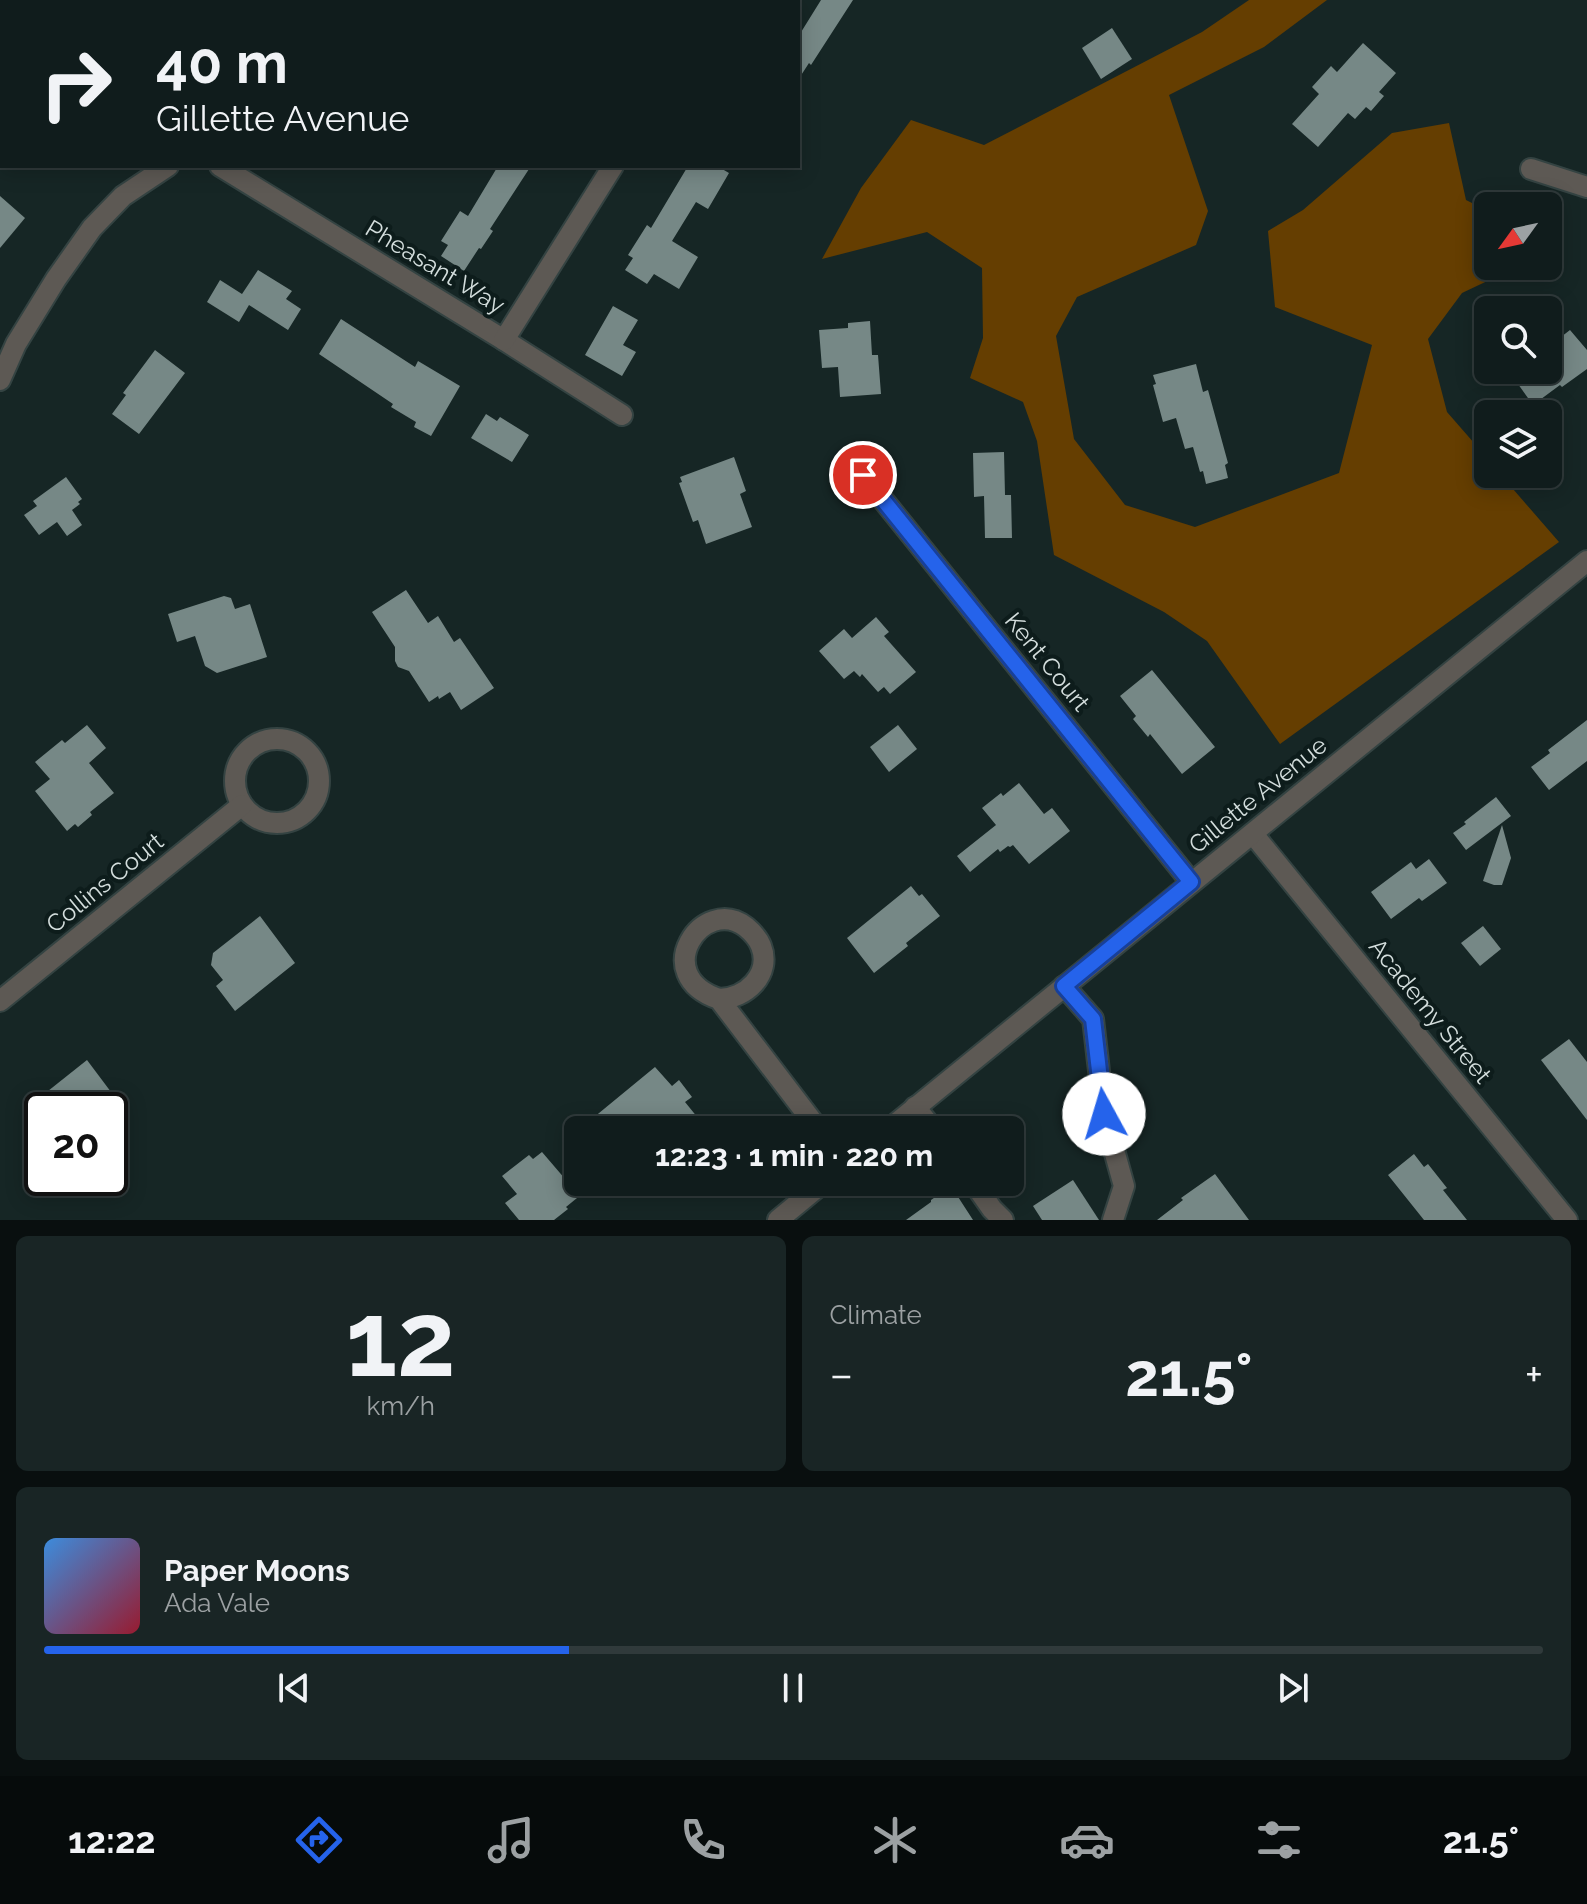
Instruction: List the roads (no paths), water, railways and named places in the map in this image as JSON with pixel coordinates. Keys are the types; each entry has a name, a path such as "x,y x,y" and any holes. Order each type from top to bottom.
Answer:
{"street":[{"path":"0,380 16,344 92,228 123,196 165,168"},
{"name":"Pheasant Way","path":"223,168 622,415"},
{"path":"504,340 612,168"},
{"path":"1531,169 1587,187"},
{"name":"Kent Court","path":"863,475 1191,882"},
{"name":"Gillette Avenue","path":"904,1116 1587,561"},
{"path":"267,739 294,741 314,759 320,786 306,812 294,820 266,822 242,805 236,792 235,779 244,754 255,744 267,739"},
{"name":"Collins Court","path":"0,1001 242,805"},
{"name":"Academy Street","path":"1253,834 1567,1220"},
{"path":"1064,986 1093,1019 1104,1114 1124,1186 1113,1220"},
{"path":"719,999 808,1116"},
{"path":"915,1107 922,1116"},
{"path":"778,1220 807,1196"},
{"path":"983,1196 1003,1220"}]}
